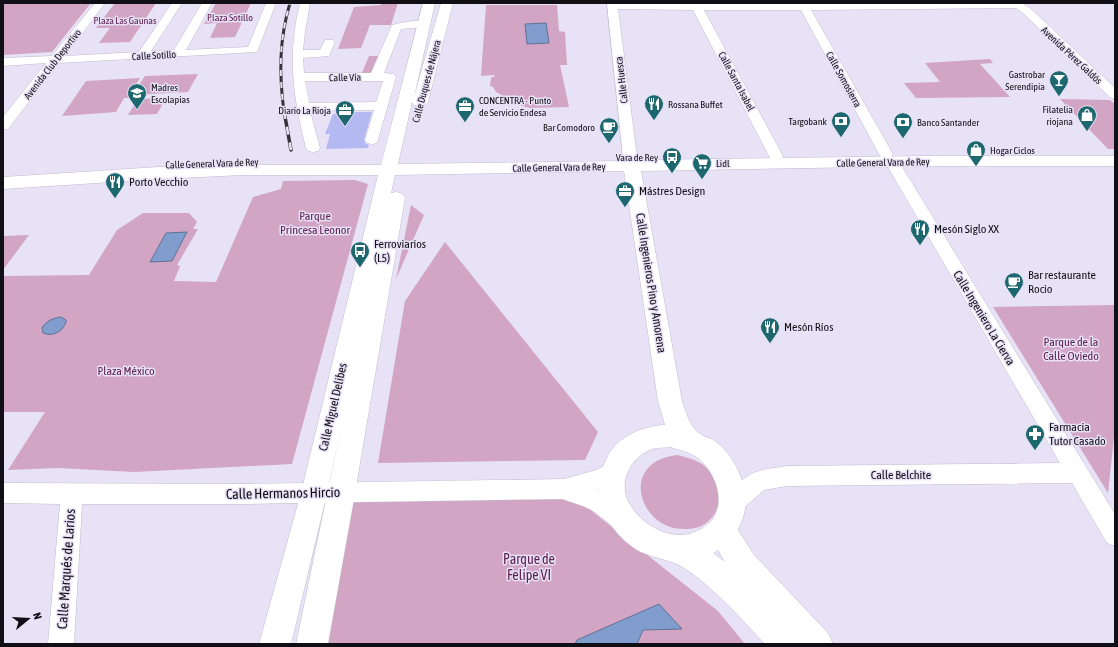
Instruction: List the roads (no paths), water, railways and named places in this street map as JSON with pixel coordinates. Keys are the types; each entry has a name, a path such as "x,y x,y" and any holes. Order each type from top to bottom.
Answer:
{"main road":[{"name":"Calle Duques de Nájera","path":"404,160 424,24 429,3"},
{"name":"Calle Duques de Nájera","path":"417,113 447,3"},
{"name":"Calle Duques de Nájera","path":"404,160 413,128"},
{"name":"Calle General Vara de Rey","path":"3,184 160,173 306,169 404,160 630,162 889,158 1115,152"},
{"name":"Calle General Vara de Rey","path":"3,175 223,163 404,160 603,158 630,162 776,156 1115,161"},
{"name":"Calle Miguel Delibes","path":"312,644 342,493 404,160"},
{"name":"Calle Miguel Delibes","path":"275,644 314,493 404,160"},
{"name":"Calle Ingenieros Pino y Amorena","path":"630,162 670,401 678,426 689,440"},
{"name":"Calle Ingenieros Pino y Amorena","path":"670,401 662,430 651,438 627,451 614,471 611,488 617,508 627,525 642,538 666,548 681,549 702,544 712,539 728,515"},
{"name":"Calle Ingenieros Pino y Amorena","path":"651,438 670,436 689,440 707,450 721,465 730,483 728,515 730,546 744,565 817,644"},
{"name":"Calle Ingenieros Pino y Amorena","path":"681,549 696,558 724,582 786,644"}],"street":[{"name":"Avenida Club Deportivo","path":"3,126 100,3"},
{"path":"142,56 177,3"},
{"path":"178,54 207,3"},
{"name":"Calle Sotillo","path":"3,62 253,50 271,3"},
{"path":"305,3 298,41 299,77 303,107 313,148"},
{"path":"612,5 696,7 1017,4"},
{"name":"Avenida Pérez Galdós","path":"1017,4 1115,95"},
{"name":"Calle Huesca","path":"612,5 630,162"},
{"name":"Calle Somosierra","path":"803,5 889,158"},
{"name":"Calle Santa Isabel","path":"696,7 776,156"},
{"name":"Calle Duques de Nájera","path":"376,77 396,27 404,24 424,24"},
{"name":"Calle Vía","path":"298,54 325,54 329,42"},
{"name":"Calle Vía","path":"299,77 390,77 382,106"},
{"path":"303,107 382,106 372,140"},
{"name":"Calle Ingeniero La Cierva","path":"889,158 1115,535"},
{"path":"564,489 602,479 614,471"},
{"name":"Calle Belchite","path":"728,515 759,481 786,476 1077,473"},
{"path":"564,489 588,496 604,504 627,525"},
{"name":"Calle Hermanos Hircio","path":"3,493 342,493 564,489"},
{"name":"Calle Marqués de Larios","path":"61,644 70,529 71,494"}],"water":[{"path":"546,23 549,43 527,44 525,24"},
{"path":"187,232 172,261 150,262 166,233"},
{"path":"61,317 66,320 66,322 65,326 60,331 53,334 43,333 42,328 46,323"},
{"path":"659,604 682,629 643,630 637,644 575,644 577,640"}],"railway":[{"path":"284,112 281,84 281,57 286,17 290,3"},
{"path":"284,111 291,150"}],"place":[{"name":"Gastrobar Serendipia","path":"1059,97"},
{"name":"Madres Escolapias","path":"137,110"},
{"name":"Rossana Buffet","path":"654,121"},
{"name":"CONCENTRA - Punto de Servicio Endesa","path":"465,123"},
{"name":"Diario La Rioja","path":"345,127"},
{"name":"Filatelia riojana","path":"1087,132"},
{"name":"Targobank","path":"841,138"},
{"name":"Banco Santander","path":"903,139"},
{"name":"Bar Comodoro","path":"609,144"},
{"name":"Hogar Ciclos","path":"976,167"},
{"name":"Vara de Rey","path":"672,174"},
{"name":"Lidl","path":"702,180"},
{"name":"Porto Vecchio","path":"115,199"},
{"name":"Mástres Design","path":"625,208"},
{"name":"Mesón Siglo XX","path":"920,246"},
{"name":"Ferroviarios (L5)","path":"360,268"},
{"name":"Bar restaurante Rocio","path":"1014,299"},
{"name":"Mesón Ríos","path":"770,344"},
{"name":"Farmacia Tutor Casado","path":"1035,451"}],"park label":[{"name":"Plaza Sotillo","path":"230,17"},
{"name":"Plaza Las Gaunas","path":"125,20"},
{"name":"Parque Princesa Leonor","path":"315,223"},
{"name":"Parque de la Calle Oviedo","path":"1071,349"},
{"name":"Plaza México","path":"126,371"},
{"name":"Parque de Felipe VI","path":"529,568"}]}
